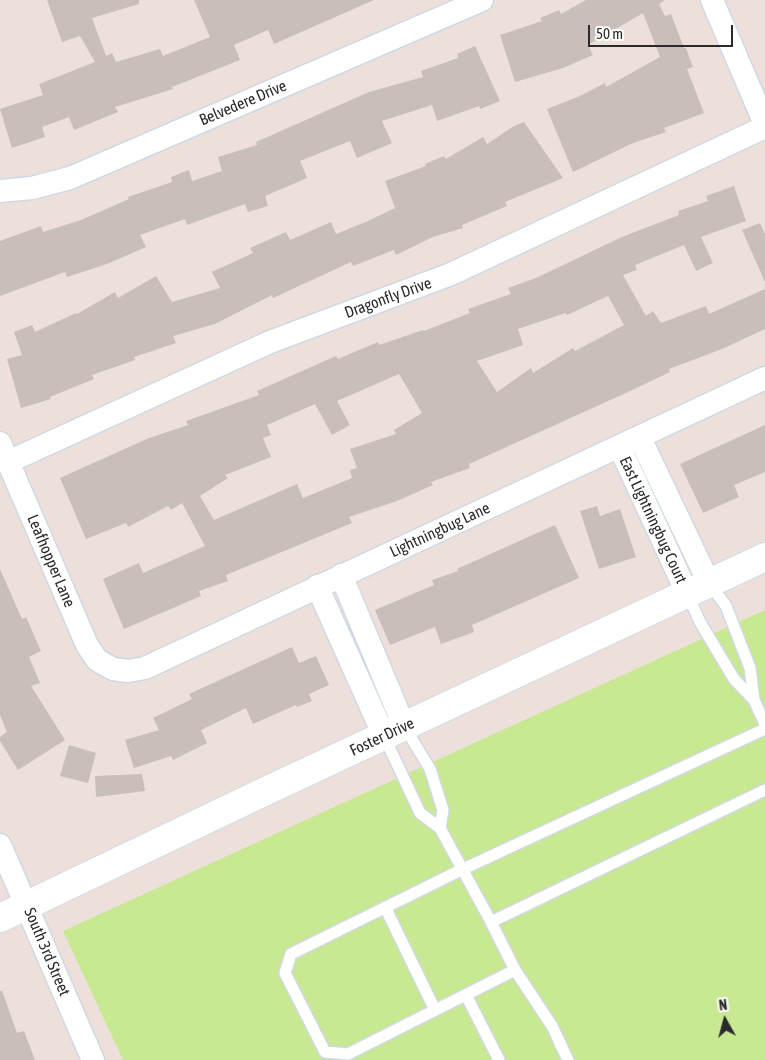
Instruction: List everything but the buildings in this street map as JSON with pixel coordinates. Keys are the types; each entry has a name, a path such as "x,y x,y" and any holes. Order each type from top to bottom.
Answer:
{"street":[{"path":"712,0 765,126"},
{"name":"Belvedere Drive","path":"0,191 32,188 70,178 472,2"},
{"name":"Dragonfly Drive","path":"4,453 270,342 451,274 765,126"},
{"name":"Lightningbug Lane","path":"112,670 128,672 145,668 317,586 630,443 765,378"},
{"name":"East Lightningbug Court","path":"630,443 698,588"},
{"name":"Leafhopper Lane","path":"4,453 87,645 97,660 112,670"},
{"name":"Foster Drive","path":"0,918 765,557"},
{"path":"341,575 394,731"},
{"path":"317,586 394,731"},
{"name":"South 3rd Street","path":"0,845 93,1060"}],"lane":[{"path":"698,588 700,622 734,679 754,700"},
{"path":"698,588 726,606 750,668 754,700 765,724"},
{"path":"515,970 348,1054 325,1052 285,973 290,954 463,869 765,729"},
{"path":"394,731 420,813 440,828 515,970 552,1026 568,1060"},
{"path":"394,731 430,769 443,810 440,828"},
{"path":"491,922 765,790"},
{"path":"385,907 434,1010"},
{"path":"466,994 499,1060"}],"green space":[{"path":"765,610 765,1060 123,1060 63,931"}]}
